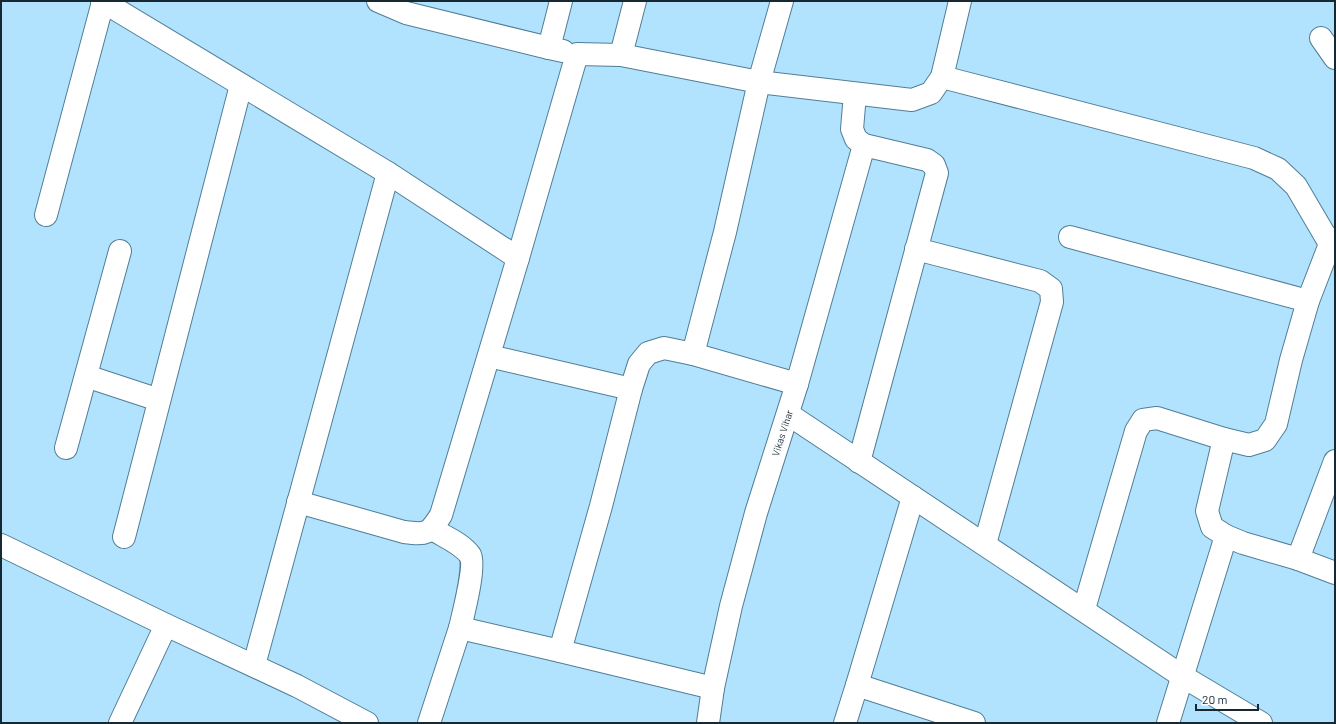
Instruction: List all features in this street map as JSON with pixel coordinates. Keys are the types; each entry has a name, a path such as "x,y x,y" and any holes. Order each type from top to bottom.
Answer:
{"street":[{"path":"46,215 103,1 388,173 518,258"},
{"path":"378,1 406,13 577,54 621,55 759,82 912,100 931,93 942,77 960,1"},
{"path":"549,48 560,1"},
{"path":"621,55 635,1"},
{"path":"693,354 725,232 759,82 782,1"},
{"path":"1321,38 1335,58"},
{"path":"298,502 404,532 420,534 432,530 441,515 577,54"},
{"path":"942,77 1254,158 1278,169 1296,186 1333,242 1308,301 1291,360 1276,424 1264,440 1249,445 1224,439 1157,418 1143,420 1136,431 1084,610"},
{"path":"124,537 241,85"},
{"path":"856,94 852,129 856,139 864,145 927,160 934,165 937,173 859,462"},
{"name":"Vikas Vihar","path":"708,723 713,688 731,606 756,513 797,384 864,145"},
{"path":"254,666 388,173"},
{"path":"1070,237 1308,301"},
{"path":"916,249 1040,281 1051,289 1052,302 985,544"},
{"path":"66,448 120,251"},
{"path":"560,651 601,506 631,389 639,364 648,353 664,348 693,354 797,384"},
{"path":"489,356 631,389"},
{"path":"86,376 159,400"},
{"path":"788,414 1182,676 1261,723"},
{"path":"1224,439 1207,511 1212,527 1226,536 1243,543 1298,559 1335,573"},
{"path":"1298,559 1335,461"},
{"path":"845,723 858,685 913,497"},
{"path":"429,723 460,628 472,570 471,557 462,546 432,530"},
{"path":"1168,723 1226,536"},
{"path":"1,545 166,625 297,686 367,723"},
{"path":"120,723 166,625"},
{"path":"460,628 713,688"},
{"path":"858,685 974,723"}]}
